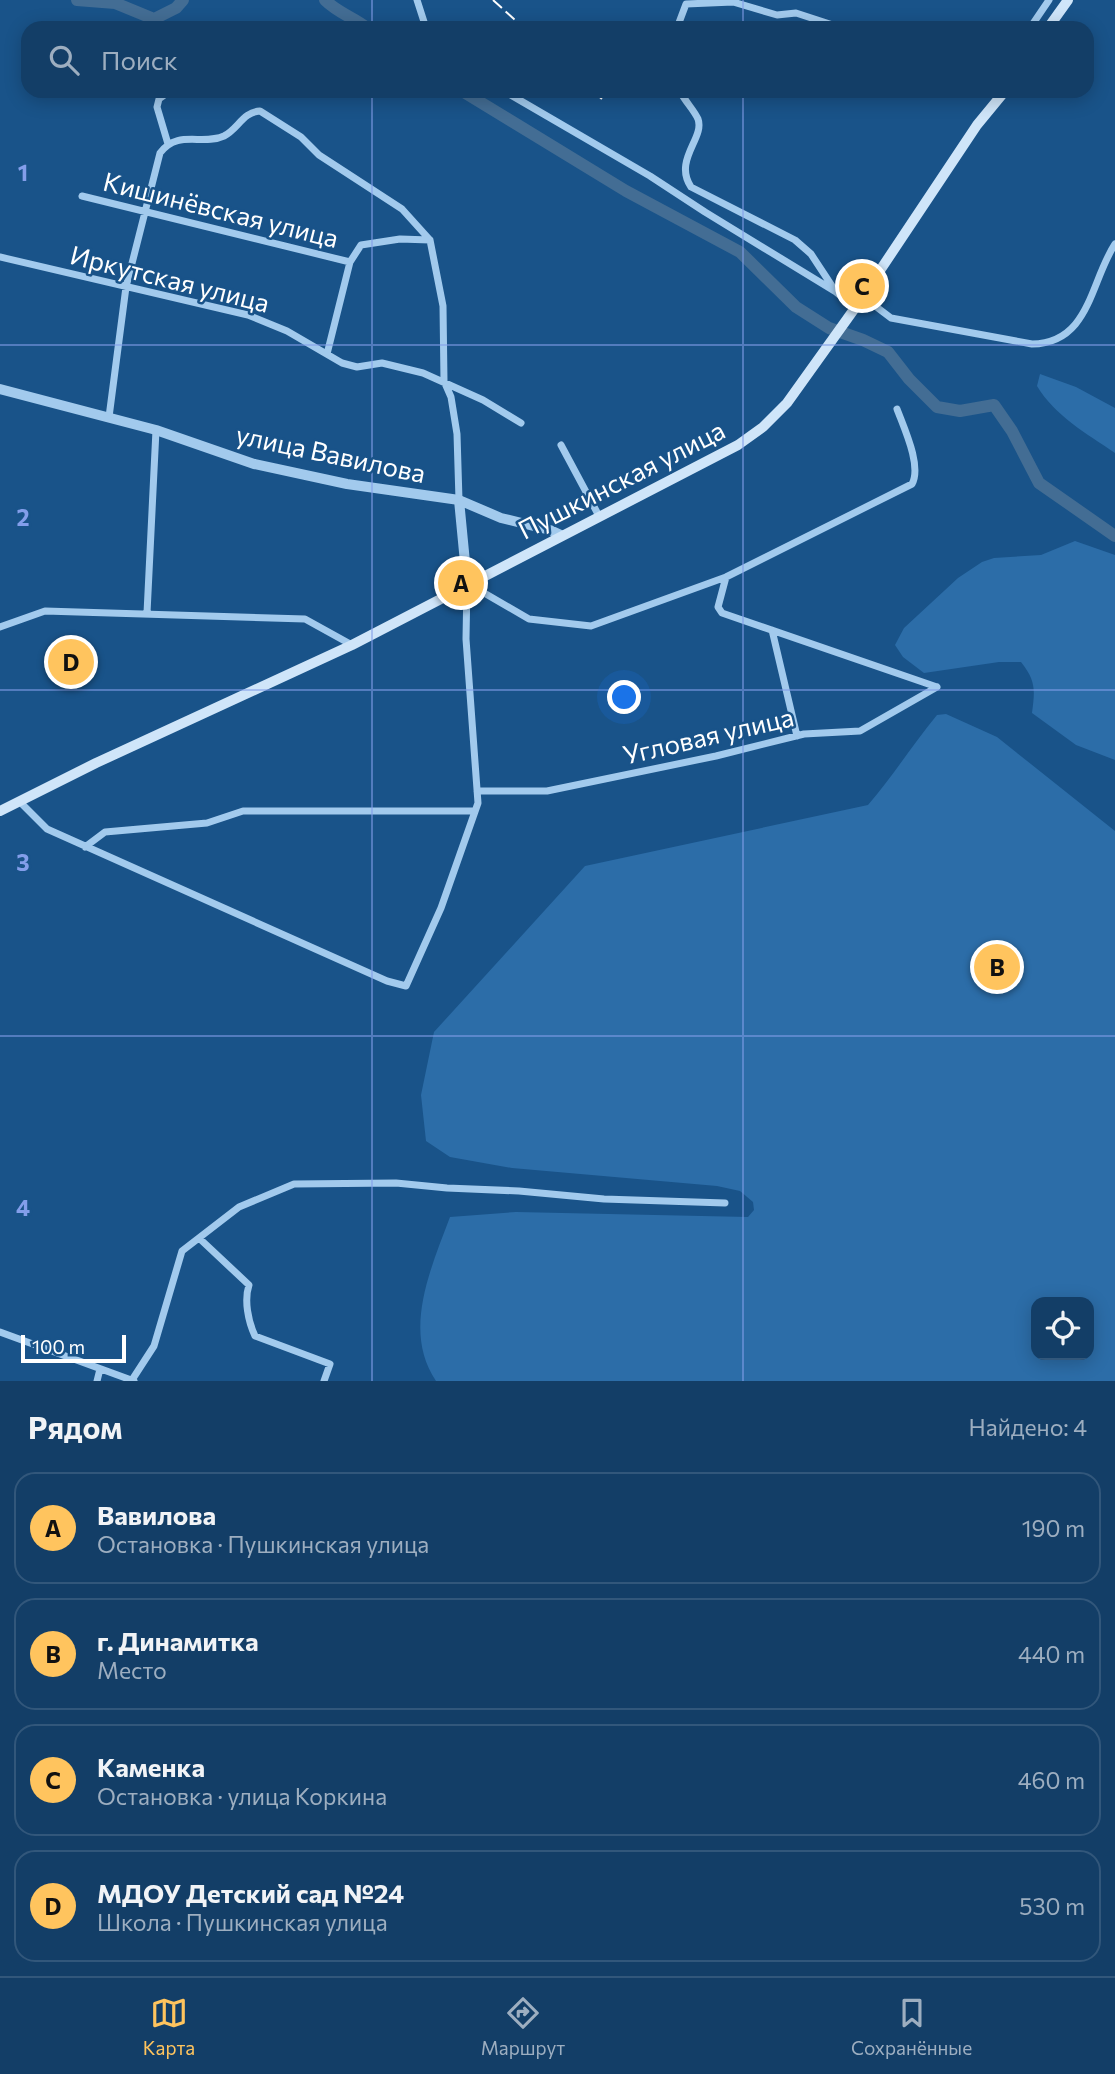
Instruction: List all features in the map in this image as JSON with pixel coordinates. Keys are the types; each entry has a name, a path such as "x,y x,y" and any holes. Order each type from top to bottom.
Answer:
{"main road":[{"path":"1053,21 1068,0"},
{"name":"Пушкинская улица","path":"0,811 352,645 467,583 738,445 763,427 787,403 977,125 999,98"}],"street":[{"path":"417,0 424,21"},
{"path":"1035,21 1049,0"},
{"path":"680,21 686,4 733,2 777,15 796,13 821,21"},
{"path":"160,98 157,107 168,144"},
{"path":"516,98 650,176 836,292"},
{"path":"684,98 698,120 698,132 685,163 685,178 691,187 795,240 811,254 851,313"},
{"path":"19,801 47,830 387,981 406,986 441,908 478,803 466,639 467,583 459,500 457,434 451,397 444,381 443,306 430,240 402,209 318,155 301,137 260,111 249,113 223,136 179,139 168,144 158,157 126,287 109,417"},
{"name":"Кишинёвская улица","path":"82,196 350,262"},
{"path":"327,354 350,262 361,244 400,239 430,240"},
{"path":"862,296 891,318 1032,344 1046,344 1066,333 1086,312 1104,261 1115,244"},
{"name":"Иркутская улица","path":"0,257 248,315 287,331 342,363 357,367 383,363 404,367 444,381 521,423"},
{"name":"улица Вавилова","path":"0,389 156,430 254,464 347,484 459,500 501,518 561,535"},
{"path":"467,583 529,619 591,626 726,577 912,484 916,471 915,461 897,409"},
{"path":"147,613 156,430"},
{"path":"561,445 599,516"},
{"path":"726,577 719,611 772,630 797,736"},
{"path":"0,627 45,611 305,619 352,645"},
{"name":"Угловая улица","path":"477,791 547,791 716,756 797,736 860,731 937,687 772,630"},
{"path":"85,846 105,832 207,823 243,811 475,811"},
{"path":"0,1332 133,1381 154,1346 182,1251 239,1207 294,1184 396,1183 604,1199 725,1203"},
{"path":"200,1239 249,1285 247,1306 255,1336 330,1364 324,1381"},
{"path":"97,1381 100,1369"}],"shaded area":[{"path":"1040,374 1076,387 1115,408 1115,453 1072,423 1044,397 1037,386"},
{"path":"1075,541 1115,555 1115,760 1076,745 1032,713 1033,686 1021,662 999,662 924,673 903,657 895,645 904,628 958,578 982,562 994,558 1041,555"},
{"path":"946,714 997,737 1115,831 1115,1381 436,1381 426,1362 420,1321 428,1278 450,1217 516,1212 748,1217 754,1210 753,1202 740,1191 717,1186 512,1168 450,1157 426,1141 421,1095 434,1032 585,866 868,805 937,715"}],"waterway":[{"path":"77,0 115,3 154,19 176,8 183,0"},
{"path":"325,0 356,21"},
{"path":"473,98 626,191 740,252 796,307 829,328 888,352 909,379 937,407 960,411 994,405 1012,431 1039,483 1115,536"}],"railway":[{"path":"493,0 516,21"}],"place":[{"name":"Каменка","path":"862,286"},
{"name":"Вавилова","path":"461,583"},
{"name":"МДОУ Детский сад №24","path":"71,662"},
{"name":"г. Динамитка","path":"997,967"}]}
